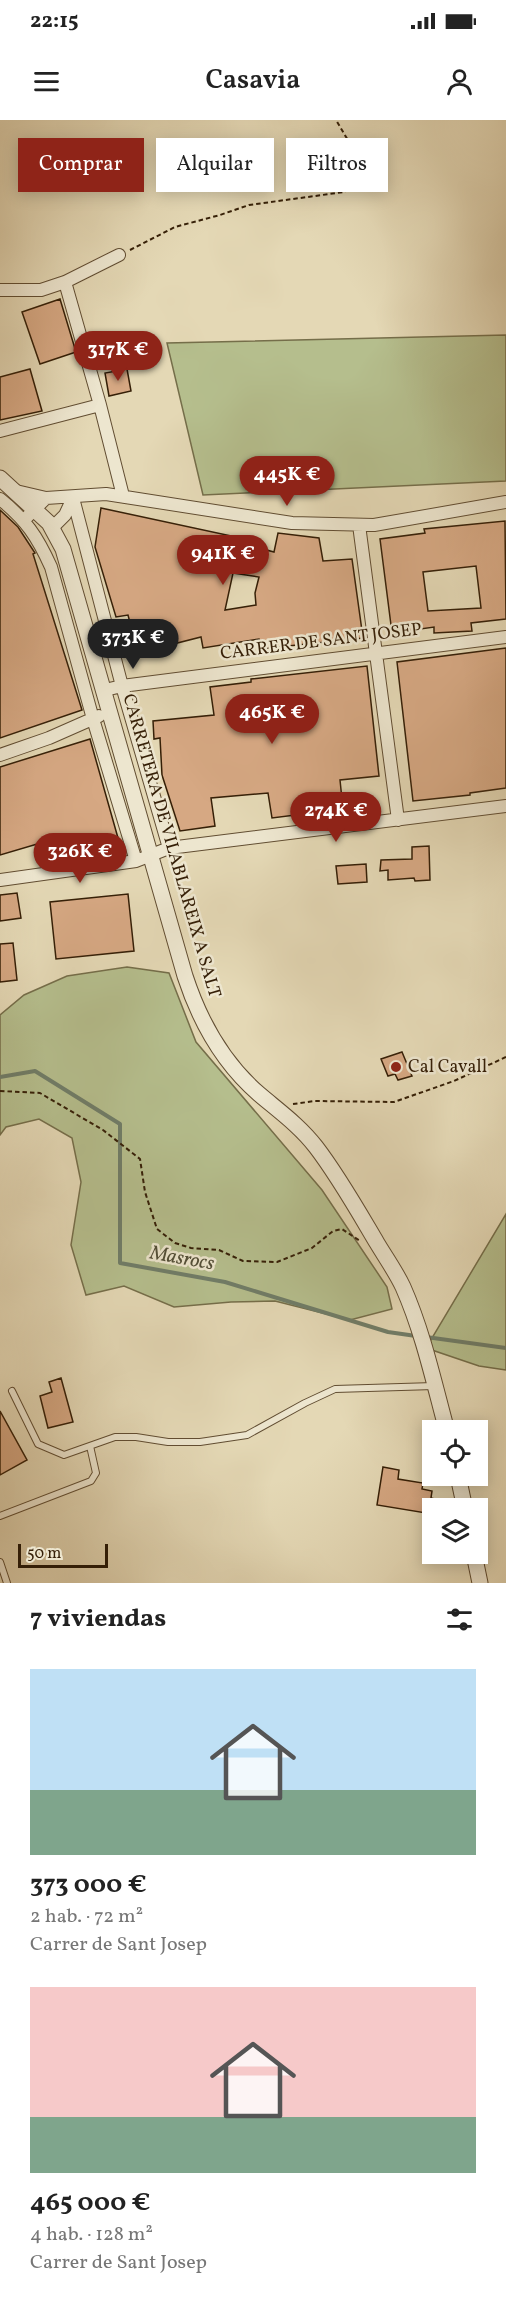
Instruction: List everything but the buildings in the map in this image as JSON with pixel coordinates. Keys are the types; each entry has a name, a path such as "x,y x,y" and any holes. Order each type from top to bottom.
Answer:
{"street":[{"path":"0,290 41,290 65,282 119,255"},
{"path":"65,282 123,496"},
{"path":"0,431 100,405"},
{"name":"CARRETERA DE VILABLAREIX A SALT","path":"0,478 16,491 41,504 63,549 188,984 203,1023 217,1046 245,1080 296,1125 332,1168 402,1285 444,1420"},
{"path":"24,520 41,504 106,494 292,523 359,525 374,525 506,502"},
{"path":"52,528 65,515 73,498"},
{"path":"73,498 122,686 169,848"},
{"path":"0,499 24,520 41,543 51,567 136,861"},
{"path":"359,525 398,820"},
{"name":"CARRER DE SANT JOSEP","path":"105,690 377,652 506,637"},
{"path":"0,755 49,738 111,711"},
{"path":"0,880 136,861 169,848 506,806"},
{"path":"480,1583 481,1564"}],"lane":[{"path":"12,1391 38,1444 64,1455 115,1437 136,1437 168,1442 200,1442 247,1435 335,1389 434,1386"},
{"path":"0,1516 91,1481 96,1473 90,1446"},
{"path":"0,1562 7,1583"}],"path":[{"path":"119,255 175,227 249,205 344,192 360,184 365,169 336,120"},
{"path":"292,1104 315,1101 393,1102 454,1081 506,1057"},
{"path":"0,1091 40,1093 103,1130 140,1159 145,1192 157,1229 175,1243 191,1248 219,1250 243,1261 277,1262 312,1248 333,1231 342,1229 376,1253 381,1251"}],"green space":[{"path":"506,335 506,481 203,495 167,343"},
{"path":"127,967 169,973 196,1042 322,1190 387,1287 392,1309 350,1320 275,1301 174,1307 124,1286 86,1295 71,1245 81,1182 72,1138 39,1119 6,1127 0,1135 0,1015 24,995 67,976"},
{"path":"506,1214 506,1370 479,1366 426,1348"}],"waterway":[{"name":"Masrocs","path":"0,1077 35,1071 120,1124 120,1263 225,1282 388,1332 416,1336"},
{"name":"Masrocs","path":"426,1337 506,1348"}],"place":[{"name":"Cal Cavall","path":"396,1067"}]}
